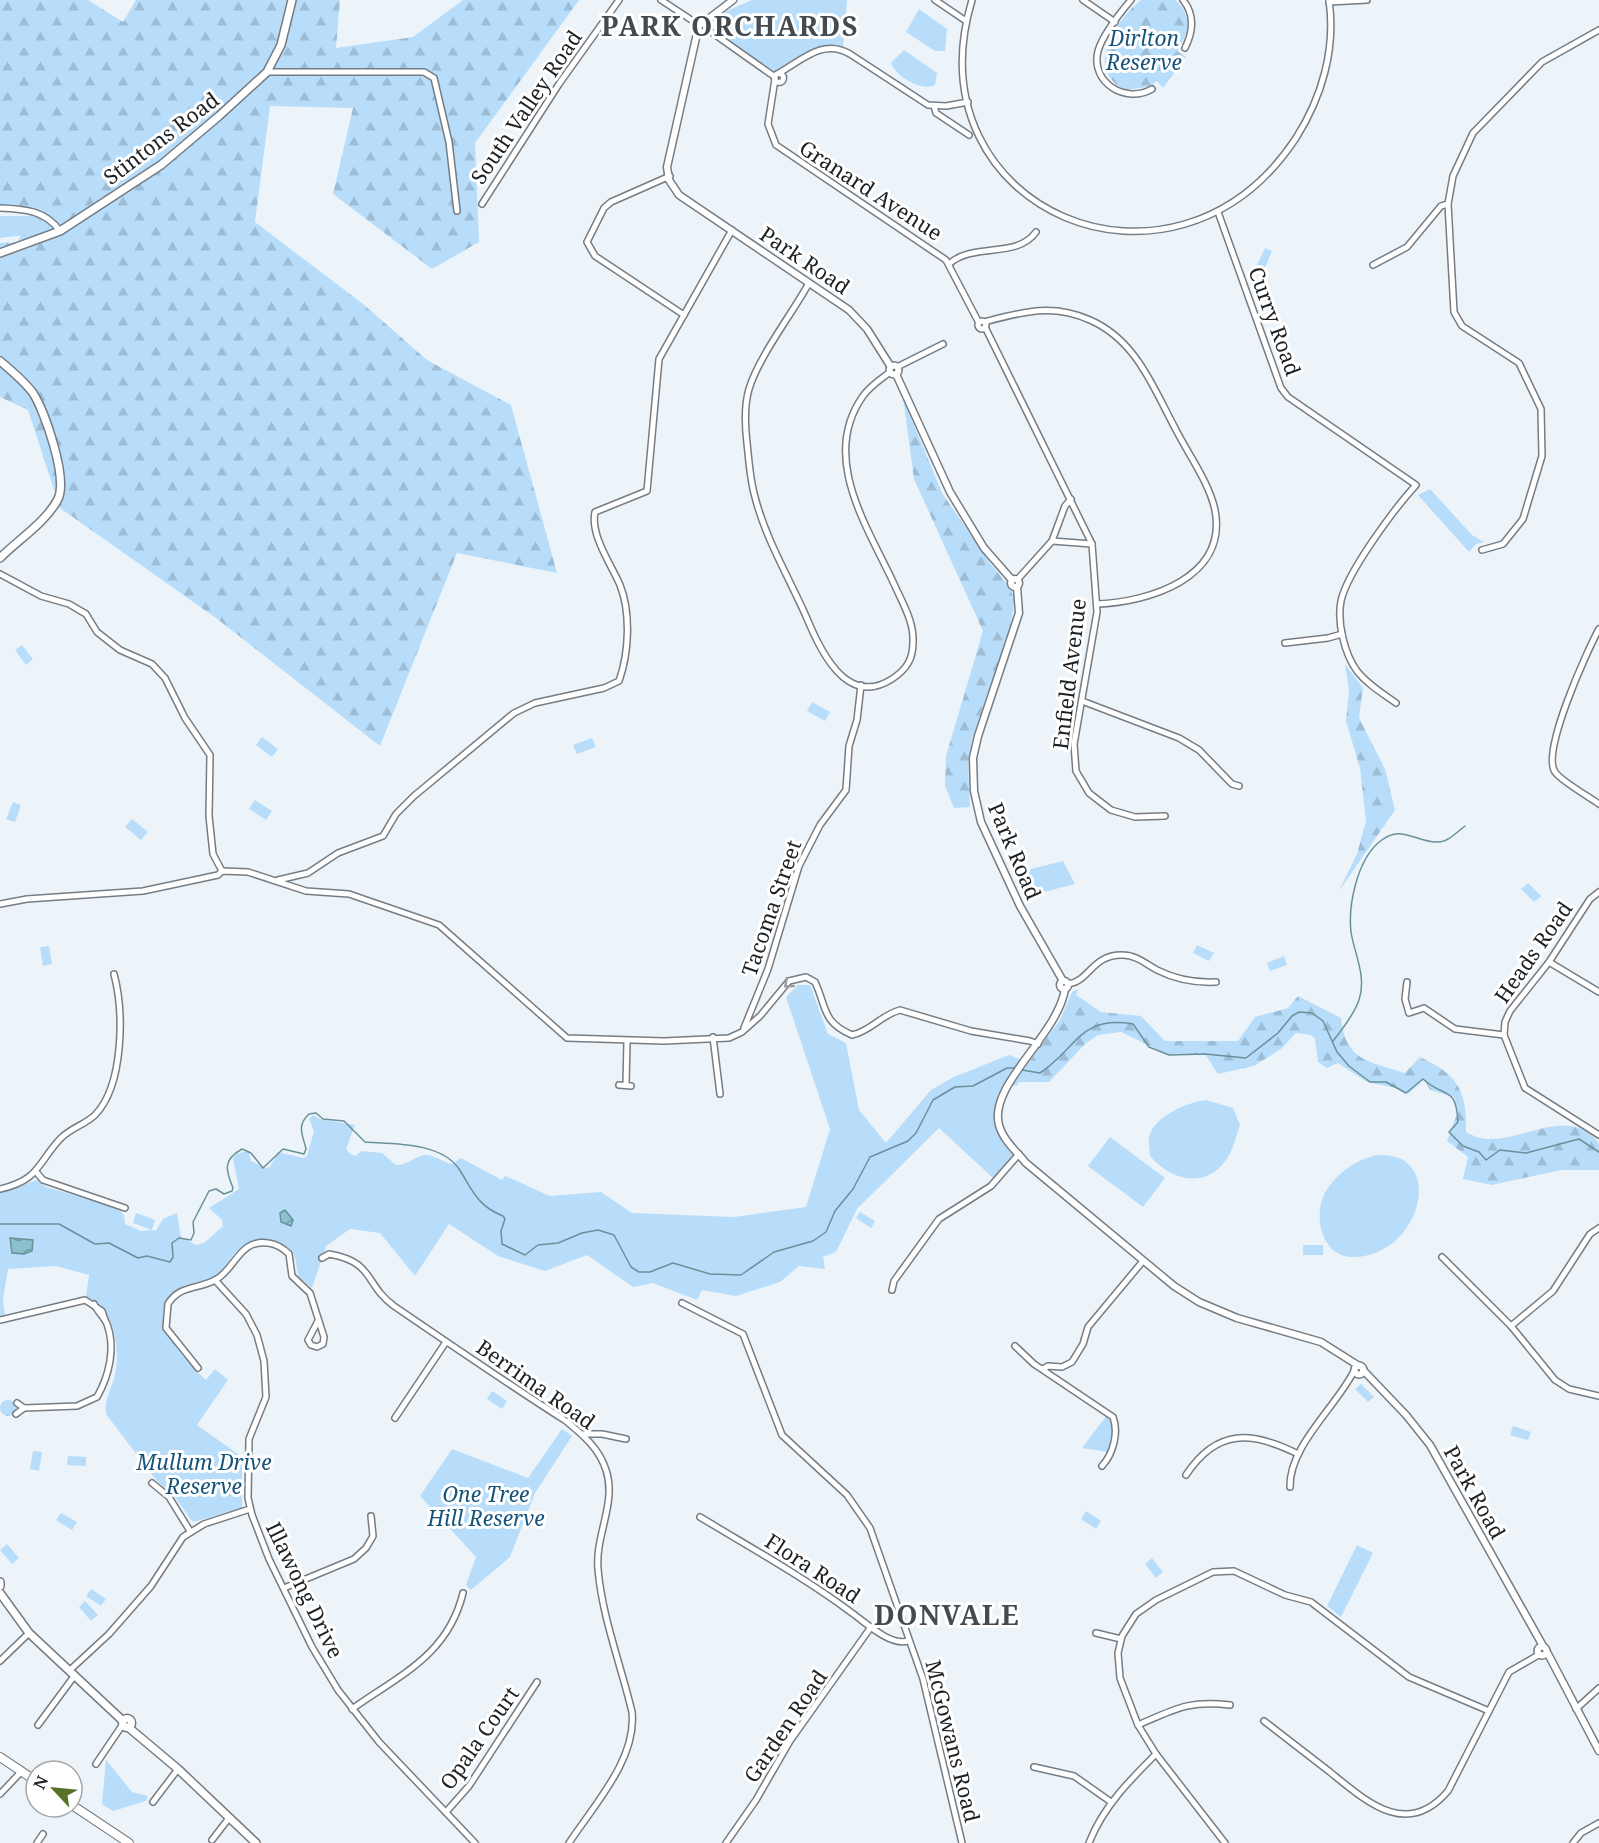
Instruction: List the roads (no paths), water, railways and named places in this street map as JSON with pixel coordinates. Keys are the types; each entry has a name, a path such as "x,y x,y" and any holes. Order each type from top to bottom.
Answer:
{"main road":[{"name":"Stintons Road","path":"0,253 60,231 176,153 267,72 280,45 292,0"},
{"path":"0,361 24,382 40,407 56,458 62,487 51,508 0,558"},
{"path":"0,1589 7,1606 29,1633 117,1713 125,1725 137,1732 256,1843"},
{"path":"0,1757 22,1771"},
{"path":"84,1813 129,1843"}],"street":[{"name":"South Valley Road","path":"482,204 559,84 619,0"},
{"path":"661,0 778,77 815,51 828,48 841,49 921,101 934,106 968,102"},
{"path":"684,315 595,256 587,242 604,208 611,202 669,177 669,161 694,46 703,27 713,14 733,0"},
{"path":"935,0 966,21"},
{"path":"972,0 961,51 968,102 981,138 996,162 1037,202 1074,223 1105,231 1133,234 1178,228 1218,212 1246,194 1270,172 1312,112 1324,78 1329,50 1329,1 1367,0"},
{"path":"1083,0 1116,22"},
{"path":"1131,0 1099,50 1097,62 1102,77 1114,89 1125,94 1138,95 1152,89"},
{"path":"1183,0 1188,7 1192,21 1185,48"},
{"path":"1482,550 1503,544 1523,519 1542,456 1541,409 1519,363 1462,326 1454,312 1448,204 1454,176 1473,133 1518,84 1542,62 1599,30"},
{"path":"267,72 424,72 434,78 449,141 457,211"},
{"name":"Granard Avenue","path":"778,77 773,91 768,124 771,138 778,148 949,264 983,325"},
{"path":"934,106 936,113 969,135"},
{"name":"Park Road","path":"669,177 675,191 684,198 856,316 893,370 950,492 984,548 1015,582 1019,613 978,736 974,758 974,791 981,822 1020,906 1065,985 1057,1016 1008,1084 1000,1101 999,1124 1005,1138 1019,1154 1174,1287 1199,1302 1237,1318 1281,1331 1334,1353 1369,1377 1406,1414 1430,1445 1599,1751"},
{"path":"1373,265 1407,247 1441,206 1448,204"},
{"path":"0,208 37,212 52,220 60,231"},
{"name":"Curry Road","path":"1218,212 1281,388 1288,397 1416,485 1396,507 1346,585 1341,602 1342,634"},
{"path":"278,880 308,873 338,853 382,836 396,814 414,796 514,713 536,703 604,688 619,681 626,651 626,612 621,587 598,534 594,517 597,509 647,491 659,359 732,230"},
{"path":"949,264 963,254 1008,247 1031,239 1036,232"},
{"path":"809,283 749,390 746,433 749,464 759,511 821,648 840,674 861,686 882,684 895,677 907,667 913,645 910,620 852,491 846,466 846,436 854,413 868,391 893,370 943,344"},
{"path":"983,325 994,319 1026,310 1054,310 1092,321 1118,337 1139,361 1213,504 1215,537 1208,557 1198,569 1174,585 1132,601 1097,604"},
{"name":"Enfield Avenue","path":"983,325 1073,501 1092,544 1097,604 1074,744 1074,762 1089,793 1105,806 1126,815 1165,816"},
{"path":"1015,582 1052,540 1062,514 1073,501"},
{"path":"1052,540 1092,544"},
{"path":"0,574 41,596 69,604 86,614 97,632 120,650 152,664 165,678 185,718 210,755 209,816 213,855 222,872"},
{"path":"1599,629 1569,698 1551,760 1555,773 1599,804"},
{"path":"1285,643 1342,634 1347,653 1357,671 1396,704"},
{"name":"Tacoma Street","path":"742,1032 754,1009 791,900 799,866 820,825 846,790 849,746 857,720 861,686"},
{"path":"1082,701 1179,738 1199,750 1232,784 1239,786"},
{"path":"0,904 27,899 143,891 218,875 222,872 248,872 306,891 350,894 439,925 567,1038 627,1041 729,1038 742,1032 760,1016 789,981 806,977 815,982 825,1012 833,1025 852,1035 866,1032 890,1013 900,1010 971,1031 1038,1044"},
{"name":"Heads Road","path":"1599,892 1586,905 1549,962 1510,1011 1504,1022 1504,1035 1525,1088 1599,1135"},
{"path":"1065,985 1079,981 1095,963 1121,955 1132,956 1179,978 1216,982"},
{"path":"1549,962 1599,992"},
{"path":"0,1189 37,1173 62,1137 94,1116 109,1096 114,1077 120,1014 114,974"},
{"path":"1407,982 1405,999 1409,1013 1424,1008 1455,1029 1504,1035"},
{"name":"Tacoma Street","path":"754,1009 760,1016"},
{"path":"713,1037 720,1095"},
{"path":"625,1085 627,1041"},
{"path":"892,1290 894,1281 939,1219 991,1186 1019,1154"},
{"path":"37,1173 43,1180 125,1208"},
{"path":"1511,1326 1553,1291 1590,1234 1599,1228"},
{"path":"203,1362 197,1367 169,1333 165,1322 166,1310 171,1299 180,1291 215,1280 244,1249 258,1243 275,1244 288,1254 292,1276 310,1293 318,1321"},
{"name":"Berrima Road","path":"322,1258 328,1252 350,1259 361,1266 388,1301 582,1434 599,1453 609,1480 609,1501 599,1540 598,1569 633,1722 631,1742 625,1758 569,1843"},
{"path":"1442,1257 1511,1326 1555,1380 1569,1389 1599,1396"},
{"path":"1042,1369 1048,1366 1062,1367 1072,1362 1083,1344 1088,1327 1143,1261"},
{"name":"Illawong Drive","path":"215,1280 246,1314 257,1335 264,1361 266,1397 249,1439 250,1509 269,1559 312,1647 352,1709 379,1742 475,1843"},
{"path":"0,1320 78,1300 90,1301 105,1320 110,1336 108,1374 97,1398 77,1406 24,1408 16,1414"},
{"name":"McGowans Road","path":"682,1303 735,1329 746,1338 782,1435 848,1495 866,1519 923,1679 962,1843"},
{"path":"395,1418 446,1341"},
{"path":"1014,1346 1042,1369 1113,1417 1116,1426 1112,1452 1102,1466"},
{"path":"1290,1487 1291,1473 1298,1454 1358,1371"},
{"path":"17,1403 24,1408"},
{"path":"582,1434 602,1434 626,1439"},
{"path":"1186,1475 1204,1453 1233,1438 1268,1440 1298,1454"},
{"path":"152,1483 170,1497 190,1531"},
{"path":"38,1725 73,1673 152,1586 177,1544 190,1531 250,1509"},
{"path":"284,1588 359,1556 373,1536 371,1516"},
{"name":"Flora Road","path":"700,1517 767,1556 871,1627 899,1642 908,1641"},
{"path":"1226,1843 1156,1754 1138,1725 1119,1671 1121,1639 1132,1619 1151,1602 1213,1572 1234,1570 1285,1595 1308,1601 1358,1636 1404,1674 1489,1712"},
{"path":"352,1709 434,1650 456,1619 463,1593"},
{"name":"Garden Road","path":"726,1843 761,1793 790,1741 871,1627"},
{"path":"0,1661 29,1633"},
{"path":"1096,1633 1121,1639"},
{"path":"1264,1721 1374,1806 1387,1812 1404,1814 1432,1806 1448,1791 1509,1672 1542,1651"},
{"name":"Opala Court","path":"446,1812 469,1786 537,1682"},
{"path":"1576,1709 1599,1689"},
{"path":"1138,1725 1198,1702 1230,1705"},
{"path":"96,1764 125,1725"},
{"path":"1089,1843 1098,1822 1111,1802 1156,1754"},
{"path":"1034,1767 1074,1776 1111,1802"},
{"path":"153,1802 178,1769"},
{"path":"0,1794 22,1771"},
{"path":"212,1840 229,1818"},
{"path":"1573,1843 1581,1833 1599,1823"},
{"path":"37,1843 43,1833"}],"water":[{"path":"285,1210 293,1220 291,1226 281,1222 280,1213"},
{"path":"10,1238 33,1240 32,1251 24,1254 12,1253"}],"waterway":[{"path":"1333,1041 1354,1010 1361,991 1361,973 1350,921 1353,897 1364,861 1378,843 1394,834 1442,842 1465,826"},
{"path":"1022,1070 1040,1073 1090,1029 1101,1024 1115,1022 1133,1024 1149,1047 1169,1055 1205,1054 1246,1058 1278,1033 1292,1016 1299,1012 1312,1013 1323,1021 1337,1052 1349,1066 1370,1082 1386,1082 1406,1093 1423,1079 1452,1097 1457,1110 1458,1122 1449,1132 1463,1146 1479,1152 1486,1160 1500,1150 1526,1153 1579,1139 1599,1152"},
{"path":"0,1224 59,1224 95,1244 109,1243 138,1258 147,1256 170,1262 173,1257 172,1243 179,1238 191,1240 194,1233 193,1222 209,1191 216,1189 224,1194 232,1191 227,1171 231,1157 242,1149 251,1153 263,1168 283,1149 304,1154 306,1149 302,1131 303,1123 309,1114 316,1113 323,1119 344,1121 365,1142 416,1146 429,1149 451,1160 481,1202 505,1219 501,1231 502,1244 525,1255 538,1245 558,1243 582,1233 598,1230 614,1235 631,1267 639,1272 650,1272 673,1263 710,1274 741,1275 774,1252 813,1241 826,1232 835,1211 853,1189 870,1157 908,1141 916,1133 933,1100 955,1087 973,1086 1007,1068 1018,1068"}],"district":[{"name":"PARK ORCHARDS","path":"730,25"},
{"name":"DONVALE","path":"947,1614"}],"park label":[{"name":"Dirlton Reserve","path":"1144,50"},
{"name":"Mullum Drive Reserve","path":"204,1474"},
{"name":"One Tree Hill Reserve","path":"486,1506"}]}
